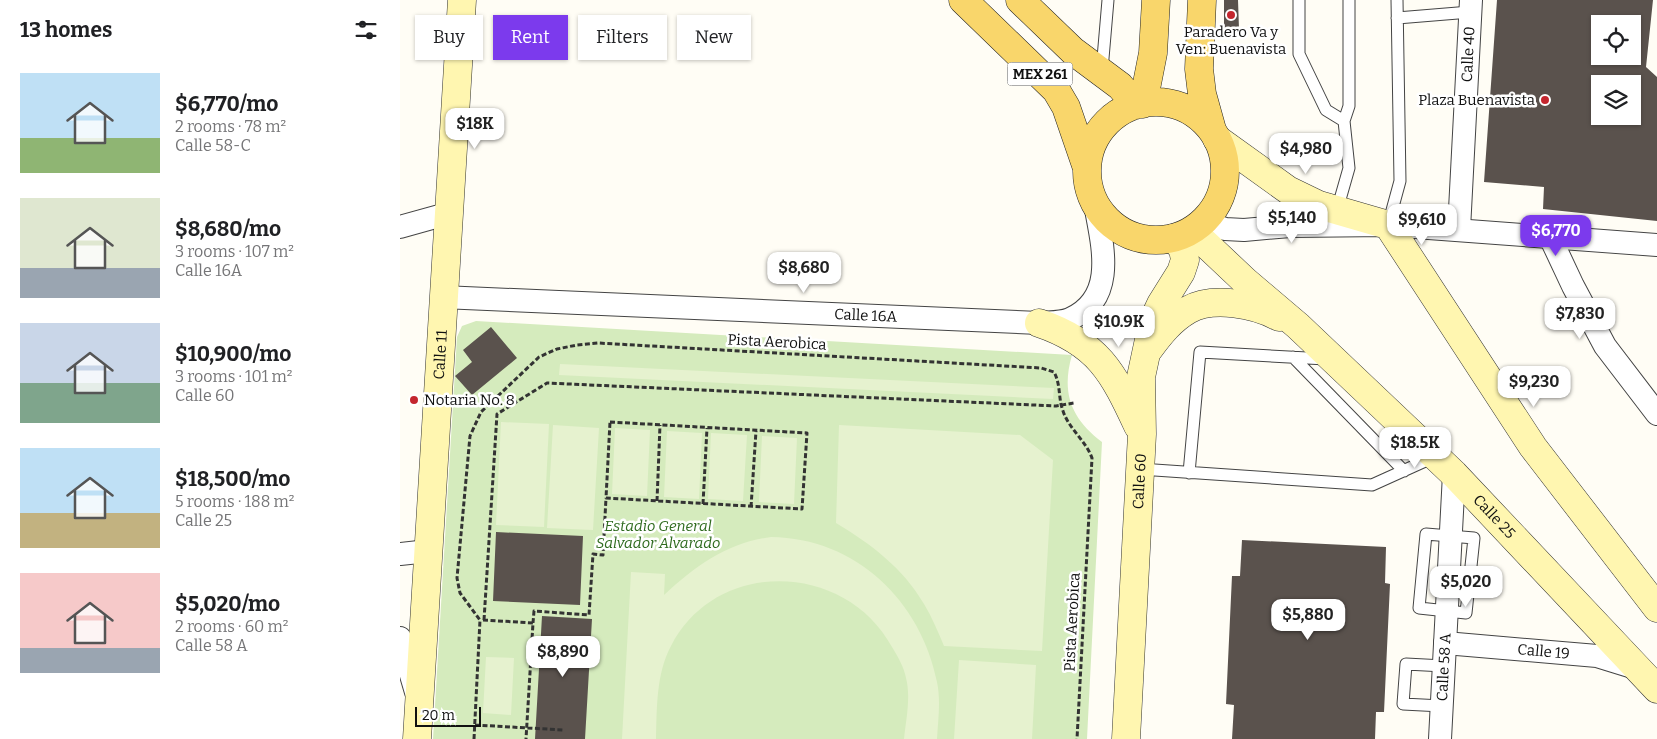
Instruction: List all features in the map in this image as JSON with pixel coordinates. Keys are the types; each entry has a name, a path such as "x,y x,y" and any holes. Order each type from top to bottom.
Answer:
{"main road":[{"name":"Calle 11","path":"417,739 442,296 450,213 462,0"},
{"name":"MEX 261","path":"963,0 1056,90 1066,107 1087,168"},
{"name":"MEX 261","path":"1020,0 1074,51 1120,86 1140,104"},
{"path":"1140,104 1154,53 1156,0"},
{"path":"1202,0 1199,68 1202,94 1214,134 1225,160 1225,183 1217,205 1190,230 1159,240 1129,235 1104,217 1090,193 1087,168 1090,150 1098,133 1119,113 1140,104 1156,102 1181,107 1192,113 1214,134 1288,190 1337,210 1388,225 1534,447 1657,608"},
{"name":"Calle 25","path":"1190,230 1245,282 1298,326 1454,474 1640,669 1657,690"},
{"name":"Calle 60","path":"1126,739 1142,434 1141,377 1153,322 1161,304 1181,272 1184,260 1183,249 1190,230"},
{"path":"1145,354 1166,326 1189,310 1215,303 1242,305 1271,312 1298,326"},
{"path":"1039,322 1062,330 1082,342 1100,358 1114,378 1142,434"}],"street":[{"name":"Calle 40","path":"1459,230 1471,6"},
{"name":"Calle 16A","path":"442,296 1039,322 1069,319 1090,305 1099,290 1104,273 1104,253 1095,204"},
{"path":"400,227 450,213"},
{"path":"1190,230 1388,225 1657,245"},
{"path":"1550,237 1572,286 1605,346 1657,414"},
{"name":"Calle 58 A","path":"1440,739 1454,474"},
{"path":"400,554 428,551"},
{"path":"400,638 419,702"},
{"name":"Calle 19","path":"1445,643 1597,656 1640,669"}],"lane":[{"path":"1102,72 1108,0"},
{"path":"1299,0 1299,54 1326,110 1344,120"},
{"path":"1337,210 1349,168 1344,120 1349,106 1349,0"},
{"path":"1388,225 1400,181 1397,0"},
{"path":"1397,18 1471,6"},
{"path":"1189,473 1200,352 1333,360"},
{"path":"1292,357 1404,470"},
{"path":"1140,469 1372,485 1434,457"},
{"path":"1442,706 1403,704 1406,664 1444,666"}],"path":[{"name":"Pista Aerobica","path":"482,620 460,593 456,578 470,436 481,412 515,378 540,357 557,349 598,343 1041,368 1054,372 1060,384 1062,405 1068,422 1088,449 1092,458 1077,739"},
{"path":"474,739 497,414 547,383 1062,405 1074,403"},
{"path":"526,739 534,612 589,615 593,554 603,555 606,498 610,422 807,433 802,509 606,498"},
{"path":"657,501 660,425"},
{"path":"703,504 707,428"},
{"path":"751,507 756,430"},
{"path":"482,620 533,623"},
{"path":"531,654 569,657"},
{"path":"474,725 564,730"}],"green space":[{"name":"Estadio General Salvador Alvarado","path":"476,321 1072,355 1068,381 1068,393 1071,404 1083,424 1102,442 1087,739 433,739 457,337 462,326"},
{"path":"560,364 1054,388 1053,399 559,375"},
{"path":"501,422 549,424 544,527 496,525"},
{"path":"553,425 599,428 593,530 547,528"},
{"path":"839,425 1020,435 1053,460 1042,651 944,646 927,609 906,579 874,548 836,523"},
{"path":"615,428 650,430 647,496 612,494"},
{"path":"667,431 702,433 699,499 664,497"},
{"path":"711,433 747,435 743,501 708,499"},
{"path":"762,436 797,438 794,504 759,502"},
{"path":"771,537 802,540 831,549 857,562 880,580 900,601 916,625 929,653 937,682 939,703 937,739 904,739 908,701 905,674 892,647 871,619 845,598 814,586 782,581 749,585 718,597 692,617 671,646 662,668 658,691 656,739 622,739 631,572 665,574 664,595 688,574 713,557 740,544"},
{"path":"486,657 514,658 511,715 483,713"},
{"path":"959,660 1036,665 1032,739 954,739"}],"building":[{"name":"Paradero Va y Ven: Buenavista","path":"1224,0 1238,0 1239,29 1224,29"},
{"name":"Plaza Buenavista","path":"1497,0 1653,0 1646,67 1657,77 1657,221 1543,209 1544,187 1484,182"},
{"path":"491,327 517,358 472,395 455,376 472,362 463,350"},
{"path":"496,532 583,536 580,605 493,601"},
{"path":"1242,540 1386,547 1385,583 1390,584 1384,712 1376,712 1375,739 1232,739 1234,705 1226,704 1232,576 1240,576"},
{"path":"542,616 592,619 585,739 535,739"}],"place":[{"name":"Paradero Va y Ven: Buenavista","path":"1231,15"},
{"name":"Plaza Buenavista","path":"1545,100"},
{"name":"Notaria No. 8","path":"414,400"}]}
